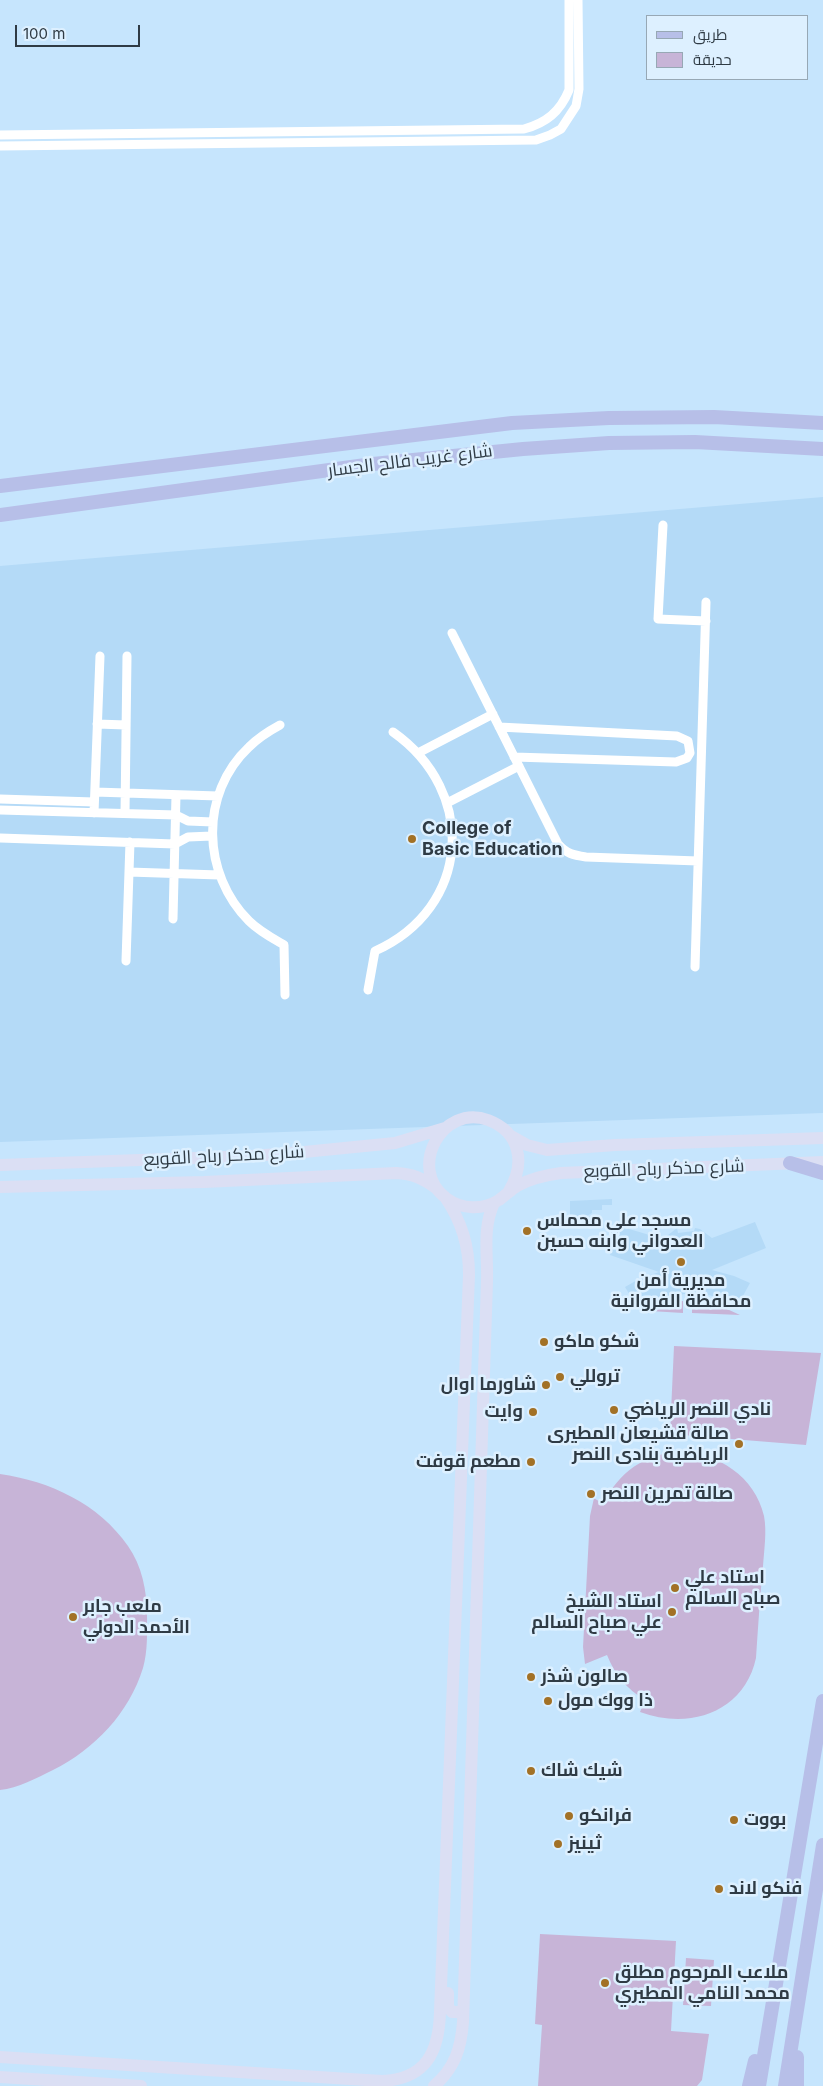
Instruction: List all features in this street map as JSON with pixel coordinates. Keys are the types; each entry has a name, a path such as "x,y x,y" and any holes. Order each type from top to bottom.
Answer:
{"main road":[{"name":"شارع غريب فالح الجسار","path":"0,486 512,423 609,418 714,417 823,423"},
{"name":"شارع غريب فالح الجسار","path":"0,515 364,466 495,451 609,443 695,442 823,449"},
{"path":"790,1163 823,1173"},
{"path":"759,2086 774,2006 823,1701"},
{"path":"785,2086 823,1845"},
{"path":"749,2086 761,2039 774,2006"},
{"path":"794,2031 797,2055 797,2086"}],"street":[{"path":"0,135 524,129 534,127 552,117 564,102 569,90 569,0"},
{"path":"0,146 536,140 561,129 576,106 579,89 578,0"},
{"path":"663,525 658,619 706,621"},
{"path":"695,967 706,602"},
{"path":"452,633 558,844 565,852 571,855 586,857 698,861"},
{"path":"94,813 100,656"},
{"path":"124,813 127,656"},
{"path":"418,752 493,714"},
{"path":"97,724 126,725"},
{"path":"280,725 248,747 226,778 218,796 212,822 212,836 214,856 219,875 236,907 266,935 284,945 285,995"},
{"path":"500,727 677,736 683,737 690,747"},
{"path":"368,990 375,951 399,939 412,928 435,900 443,884 452,849 452,831 447,803 438,780 418,752 393,732"},
{"path":"690,747 702,748"},
{"path":"514,757 682,762 687,758 690,747"},
{"path":"447,803 519,766"},
{"path":"95,792 218,796"},
{"path":"173,919 176,794"},
{"path":"0,799 94,802"},
{"path":"0,810 176,815 188,822 212,822"},
{"path":"0,838 175,844 188,836 212,836"},
{"path":"126,961 130,842"},
{"path":"129,872 219,875"},
{"path":"0,2057 382,2082 402,2079 419,2069 426,2062 438,2040 469,1262 459,1221 441,1193 432,1179 429,1157 437,1136 445,1128 458,1121 471,1118 486,1119 499,1125 509,1134 516,1145 519,1169 509,1191 494,1203 482,1207 456,1204 441,1193"},
{"name":"شارع مذكر رباح القوبع","path":"0,1166 252,1156 304,1152 395,1143 445,1128"},
{"name":"شارع مذكر رباح القوبع","path":"509,1134 527,1145 547,1150 615,1145 823,1138"},
{"name":"شارع مذكر رباح القوبع","path":"509,1191 534,1179 561,1173 823,1162"},
{"name":"شارع مذكر رباح القوبع","path":"0,1187 204,1182 396,1173 410,1174 422,1178 441,1193"},
{"path":"434,2086 451,2068 461,2043 487,1281 485,1234 488,1218 494,1203"},
{"path":"453,1670 466,1672 475,1670"},
{"path":"444,1922 449,1936 448,2007 452,2012 463,2012"},
{"path":"88,2063 97,2083"},
{"path":"97,2083 110,2064"},
{"path":"0,2077 141,2086"}],"shaded area":[{"name":"College of Basic Education","path":"823,497 823,1113 0,1142 0,566"},
{"path":"612,1199 612,1205 602,1205 602,1210 592,1210 592,1213 578,1221 570,1221 570,1201"},
{"name":"مديرية أمن محافظة الفروانية","path":"755,1222 766,1248 712,1270 750,1283 738,1305 706,1294 684,1294 656,1300 638,1309 625,1287 639,1279 659,1272 610,1255 619,1226 663,1239 677,1228 678,1233 694,1231 695,1228 700,1229 712,1238"}],"green space":[{"path":"683,1301 683,1313 650,1311 664,1304"},
{"path":"692,1301 714,1303 740,1315 692,1313"},
{"path":"674,1346 821,1353 806,1445 670,1434"},
{"name":"استاد الشيخ علي صباح السالم","path":"679,1452 707,1457 733,1469 752,1490 759,1502 764,1516 765,1535 756,1658 750,1677 740,1692 727,1704 712,1712 695,1717 677,1719 640,1712 645,1700 622,1681 607,1655 585,1664 583,1647 590,1516 594,1498 603,1504 617,1483 634,1467 655,1456"},
{"name":"ملعب جابر الأحمد الدولي","path":"0,1474 37,1482 72,1497 103,1518 116,1531 133,1554 143,1579 147,1606 147,1628 145,1661 137,1684 129,1700 108,1728 83,1752 53,1770 14,1787 0,1790"},
{"name":"ملاعب المرحوم مطلق محمد النامي المطيري","path":"540,1934 676,1941 671,2031 709,2034 702,2080 697,2086 538,2086 542,2025 535,2024"},
{"path":"686,1958 714,1960 711,2006 683,2005"}],"place":[{"name":"College of Basic Education","path":"412,839"},
{"name":"مسجد علي محماس العدواني وابنه حسين","path":"527,1231"},
{"name":"مديرية أمن محافظة الفروانية","path":"681,1262"},
{"name":"شكو ماكو","path":"544,1342"},
{"name":"تروللي","path":"560,1377"},
{"name":"شاورما اوال","path":"546,1385"},
{"name":"نادي النصر الرياضي","path":"614,1410"},
{"name":"وايت","path":"533,1412"},
{"name":"صالة قشيعان المطيرى الرياضية بنادى النصر","path":"739,1444"},
{"name":"مطعم قوفت","path":"531,1462"},
{"name":"صالة تمرين النصر","path":"591,1494"},
{"name":"استاد علي صباح السالم","path":"675,1588"},
{"name":"استاد الشيخ علي صباح السالم","path":"672,1612"},
{"name":"ملعب جابر الأحمد الدولي","path":"73,1617"},
{"name":"صالون شذر","path":"531,1677"},
{"name":"ذا ووك مول","path":"548,1701"},
{"name":"شيك شاك","path":"531,1771"},
{"name":"فرانكو","path":"569,1816"},
{"name":"بووت","path":"734,1820"},
{"name":"ثينيز","path":"558,1844"},
{"name":"فنكو لاند","path":"719,1889"},
{"name":"ملاعب المرحوم مطلق محمد النامي المطيري","path":"605,1983"}]}
